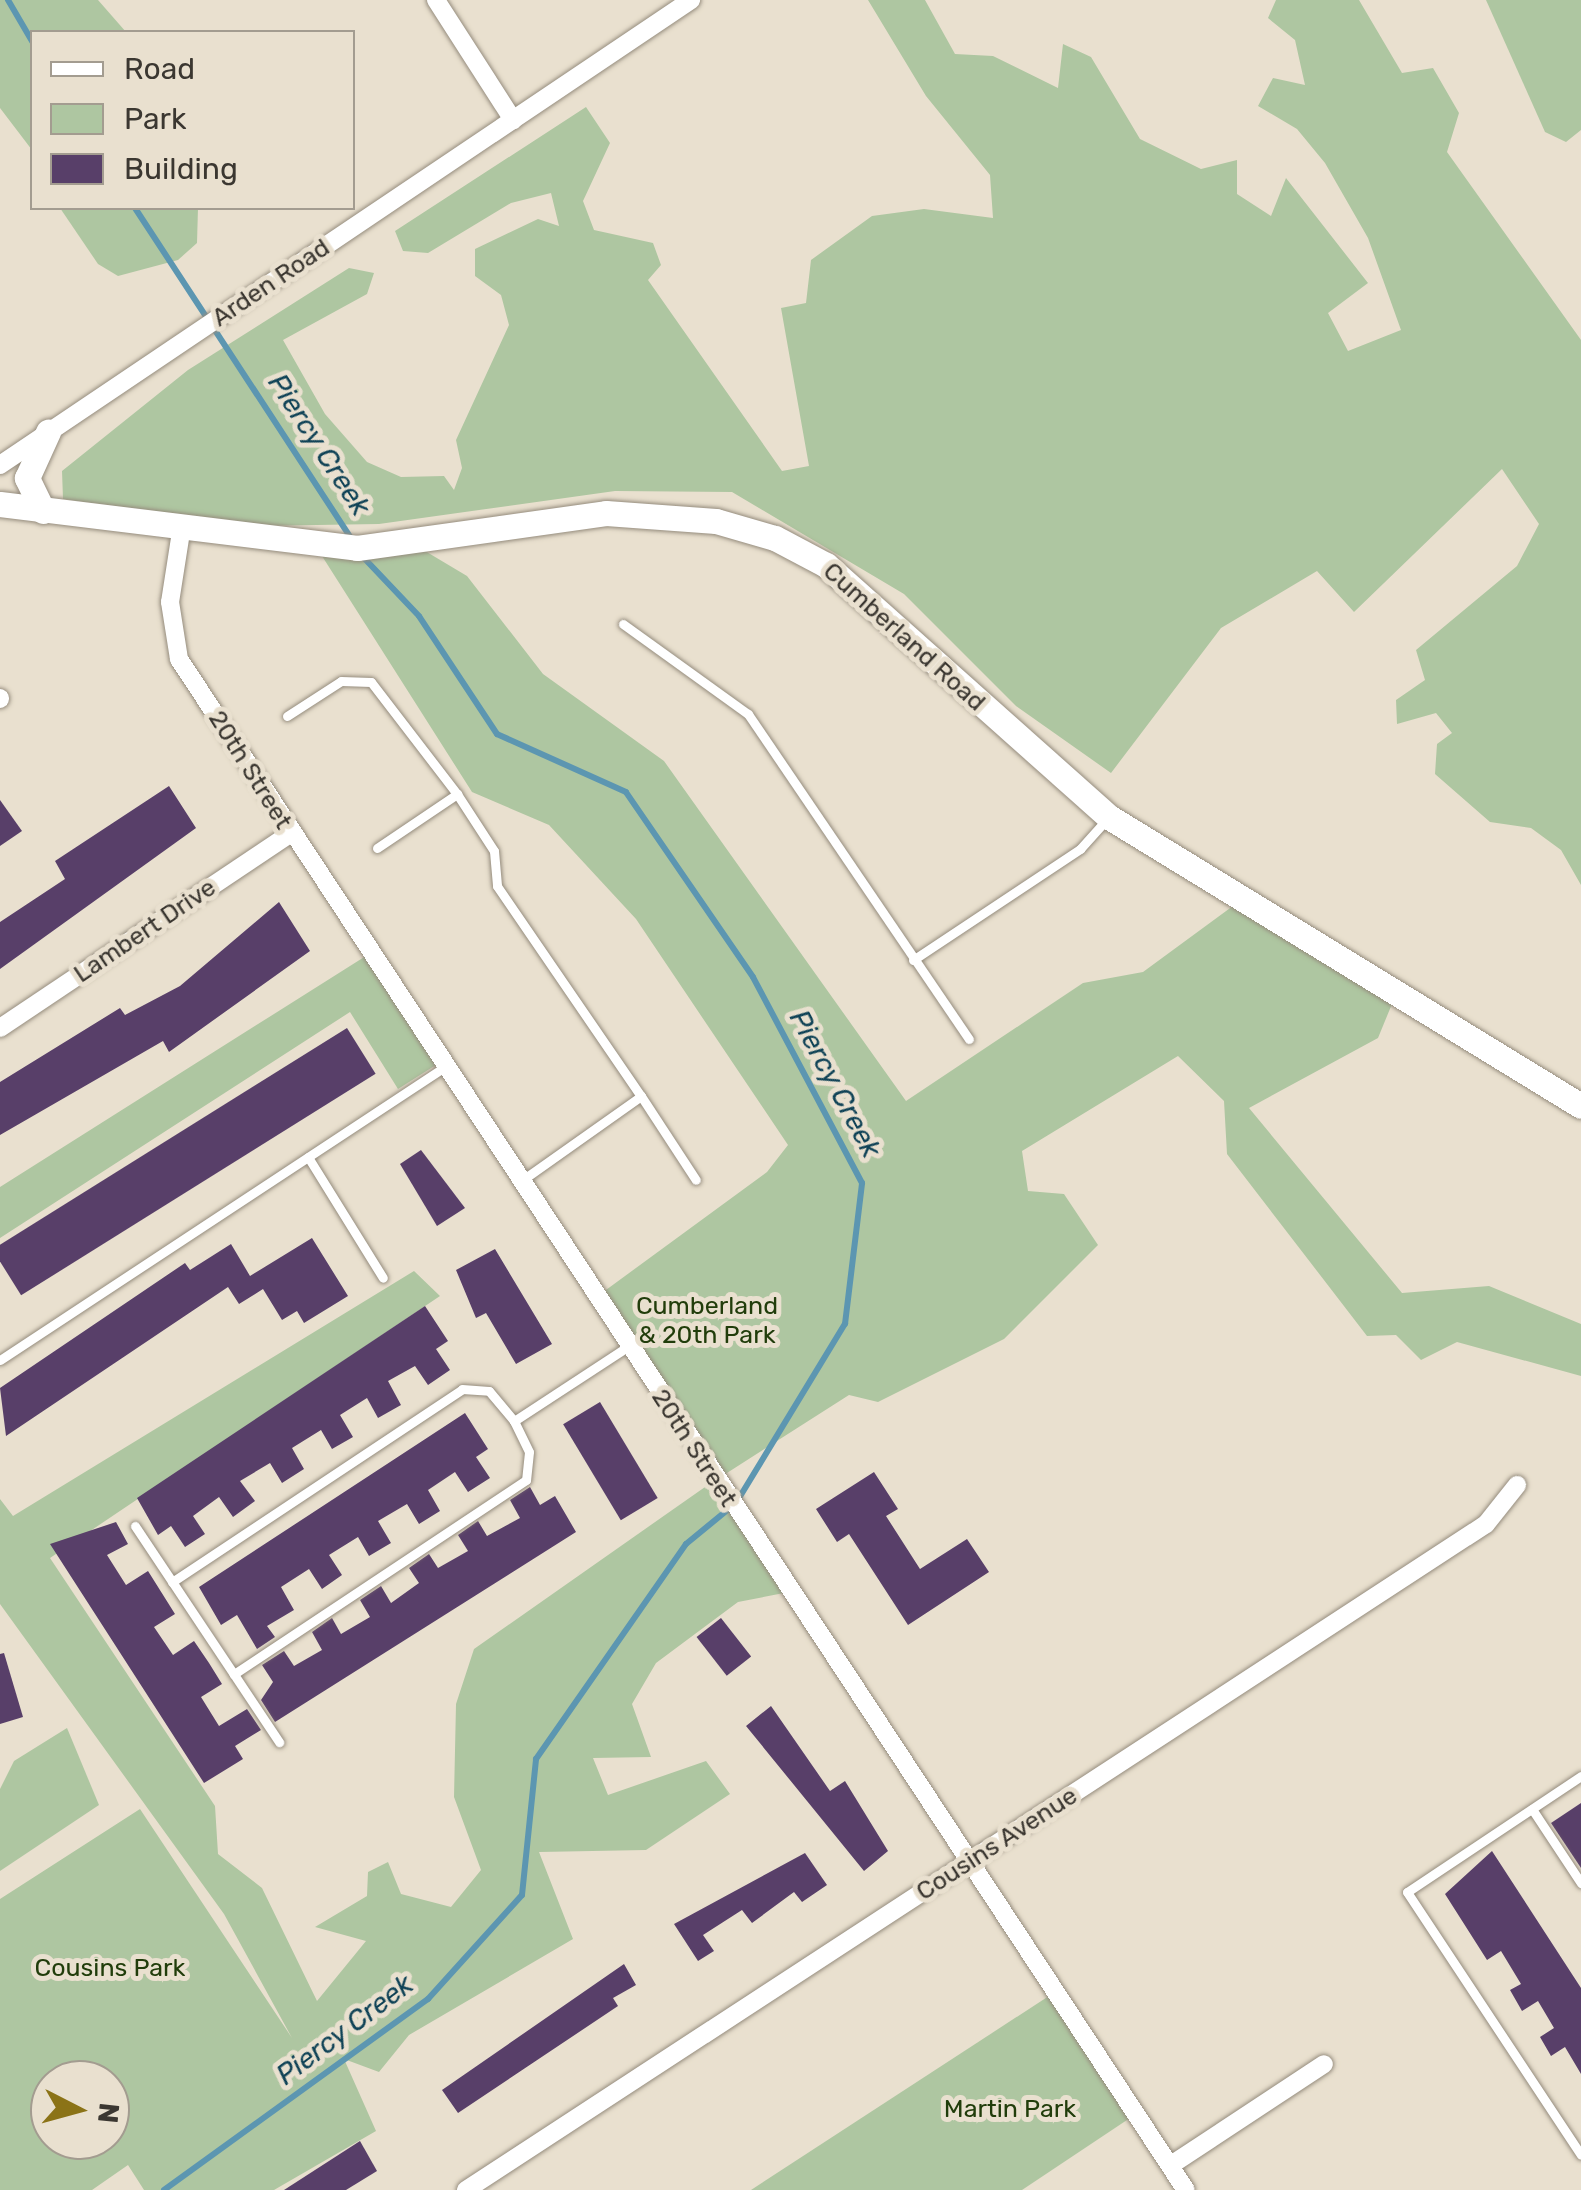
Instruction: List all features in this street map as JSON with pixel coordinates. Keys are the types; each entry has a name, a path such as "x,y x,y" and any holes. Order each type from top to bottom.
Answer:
{"street":[{"path":"436,0 513,120"},
{"name":"Arden Road","path":"0,464 691,0"},
{"path":"43,511 27,478 48,432"},
{"name":"Cumberland Road","path":"0,504 181,532 357,548 659,512 775,538 839,575 1108,816 1581,1106"},
{"name":"20th Street","path":"181,532 170,602 179,659 443,1068 1186,2190"},
{"name":"Lambert Drive","path":"0,1028 290,834"},
{"name":"Cousins Avenue","path":"466,2190 1486,1524 1517,1486"},
{"path":"1171,2166 1324,2064"}],"lane":[{"path":"624,624 748,714 969,1038"},
{"path":"288,716 341,681 371,682 457,794 494,850 497,886 696,1180"},
{"path":"377,848 457,794"},
{"path":"913,960 1080,849 1108,816"},
{"path":"0,1360 443,1068"},
{"path":"518,1182 641,1096"},
{"path":"308,1158 383,1278"},
{"path":"514,1421 627,1347"},
{"path":"172,1582 462,1389 489,1391 514,1421 529,1452 526,1480 234,1674"},
{"path":"135,1526 280,1742"},
{"path":"1581,1776 1408,1892 1581,2156"},
{"path":"1532,1809 1581,1883"}],"green space":[{"path":"0,0 98,0 124,30 30,30 30,147 0,108"},
{"path":"868,0 925,0 955,54 993,56 1058,88 1063,44 1091,57 1140,139 1201,169 1237,160 1237,194 1271,216 1286,178 1368,283 1328,313 1348,351 1401,330 1368,238 1325,163 1297,129 1258,106 1273,78 1305,85 1295,40 1268,18 1276,0 1359,0 1402,73 1433,68 1459,113 1447,152 1581,340 1581,885 1561,850 1531,828 1490,822 1435,774 1437,744 1452,733 1436,713 1397,724 1396,700 1425,680 1416,650 1517,566 1539,524 1502,469 1354,612 1317,571 1221,628 1111,773 1016,706 904,594 732,492 615,491 379,524 252,526 63,499 62,471 188,370 349,268 374,273 367,294 283,340 325,414 367,462 401,477 444,476 454,490 462,468 456,440 509,325 501,295 475,276 475,249 538,219 559,226 551,193 511,203 428,253 403,251 395,231 586,107 610,143 583,201 594,230 653,243 661,265 648,280 782,471 809,466 781,308 806,303 811,260 872,216 924,209 993,218 990,175 926,96"},
{"path":"1486,0 1581,0 1581,130 1566,142 1545,132"},
{"path":"61,210 198,210 197,243 178,260 118,276 98,264"},
{"path":"410,542 467,576 543,674 664,761 906,1101 1083,983 1143,972 1237,903 1394,999 1378,1038 1249,1108 1402,1293 1489,1286 1581,1324 1581,1376 1457,1342 1421,1360 1396,1335 1367,1336 1227,1154 1224,1101 1178,1056 1022,1151 1028,1191 1064,1194 1098,1245 1004,1339 878,1402 849,1395 716,1480 789,1592 738,1602 656,1663 632,1704 651,1757 593,1758 608,1795 706,1761 730,1794 646,1850 539,1852 573,1939 409,2035 379,2072 344,2059 376,2131 274,2190 144,2190 128,2165 92,2190 0,2190 0,1899 140,1809 292,2038 224,1914 0,1604 0,1499 13,1516 414,1271 440,1296 50,1558 215,1806 218,1854 262,1888 317,2001 366,1941 315,1927 367,1896 368,1872 388,1862 401,1894 451,1907 481,1870 454,1797 456,1704 474,1649 715,1480 595,1298 767,1172 788,1145 636,919 549,825 472,792 315,545"},
{"path":"369,954 439,1063 398,1089 350,1012 0,1238 0,1187"},
{"path":"67,1728 99,1805 0,1871 0,1789 14,1761"},
{"name":"Martin Park","path":"1055,1992 1136,2114 1022,2190 751,2190"}],"building":[{"path":"169,786 196,828 0,969 0,922 65,879 55,861"},
{"path":"0,800 22,831 0,846"},
{"path":"279,902 310,951 169,1052 163,1041 0,1135 0,1082 120,1008 125,1015 180,986"},
{"path":"347,1028 376,1074 21,1295 0,1261 0,1245"},
{"path":"421,1150 465,1208 437,1226 400,1164"},
{"path":"312,1238 348,1296 304,1323 297,1311 282,1320 263,1289 239,1304 228,1287 6,1436 0,1388 185,1263 190,1270 231,1244 250,1276"},
{"path":"495,1249 552,1344 516,1364 486,1313 476,1318 456,1270"},
{"path":"425,1306 448,1341 436,1349 450,1370 428,1385 415,1366 388,1381 401,1405 378,1418 367,1398 340,1415 353,1437 332,1449 321,1430 292,1448 304,1469 282,1483 270,1463 240,1481 255,1501 233,1517 219,1497 193,1516 205,1534 185,1547 171,1526 158,1535 137,1498"},
{"path":"600,1402 658,1498 621,1520 563,1424"},
{"path":"465,1413 488,1449 476,1457 490,1478 468,1492 455,1472 428,1490 440,1511 419,1524 407,1504 378,1521 391,1543 369,1556 358,1537 329,1555 342,1575 322,1589 309,1569 281,1587 294,1610 267,1626 275,1637 257,1649 237,1615 221,1625 199,1587"},
{"path":"874,1472 898,1509 886,1516 920,1569 967,1539 989,1572 908,1625 849,1534 837,1542 816,1509"},
{"path":"530,1487 540,1505 555,1496 576,1532 275,1722 261,1700 273,1682 262,1665 284,1651 294,1666 322,1650 312,1632 332,1618 341,1634 370,1617 360,1600 381,1586 391,1603 419,1583 409,1568 429,1554 438,1568 468,1551 458,1535 478,1521 487,1536 520,1518 510,1500"},
{"path":"116,1522 128,1544 107,1555 126,1585 148,1571 175,1614 154,1627 173,1655 194,1641 209,1663 222,1684 201,1697 219,1726 247,1709 261,1730 235,1746 243,1759 204,1783 50,1544"},
{"path":"721,1618 751,1657 727,1676 697,1637"},
{"path":"4,1653 23,1717 0,1724 0,1654"},
{"path":"771,1706 830,1791 845,1781 888,1851 864,1871 746,1726"},
{"path":"1581,1803 1581,1868 1551,1823"},
{"path":"1492,1851 1581,1988 1581,2074 1565,2047 1551,2056 1540,2037 1554,2028 1538,2001 1522,2011 1510,1990 1521,1984 1501,1951 1487,1960 1445,1894"},
{"path":"805,1853 827,1885 802,1902 794,1892 752,1923 742,1910 703,1935 714,1951 698,1961 674,1924"},
{"path":"624,1964 636,1985 613,1998 618,2006 458,2113 442,2090"},
{"path":"360,2141 377,2171 346,2190 284,2190"}],"waterway":[{"name":"Piercy Creek","path":"8,0 30,38"},
{"name":"Piercy Creek","path":"136,210 353,541"},
{"name":"Piercy Creek","path":"164,2190 428,1999 522,1895 536,1759 686,1544 736,1503 845,1324 862,1183 753,977 626,792 497,734 419,616 362,556"}],"park label":[{"name":"Cumberland & 20th Park","path":"707,1322"},
{"name":"Cousins Park","path":"110,1968"}]}
